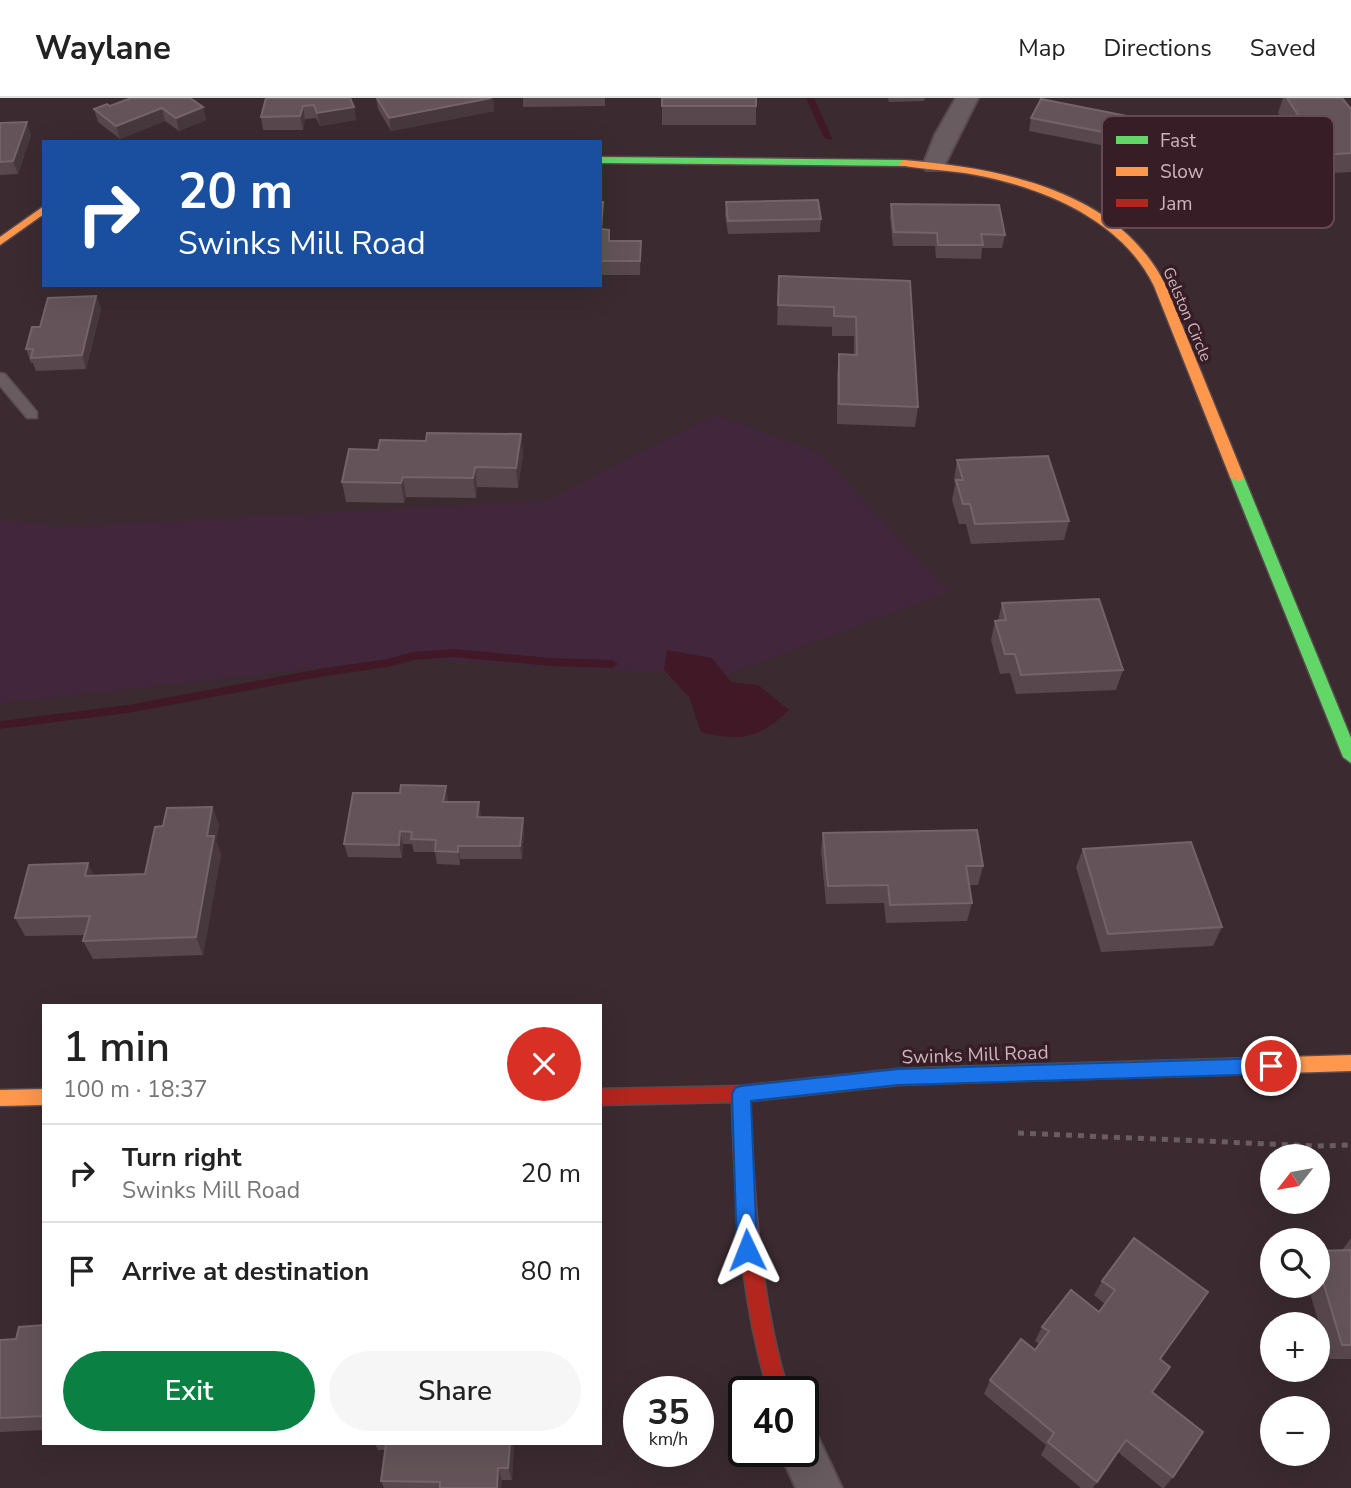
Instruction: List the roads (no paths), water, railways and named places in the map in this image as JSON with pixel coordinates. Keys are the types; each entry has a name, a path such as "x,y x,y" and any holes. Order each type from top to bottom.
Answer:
{"street":[{"path":"934,165 946,135 967,98"},
{"name":"Gelston Circle","path":"602,160 833,160 934,165 1030,183 1059,194 1102,218"},
{"path":"0,243 42,211"},
{"name":"Gelston Circle","path":"1116,228 1139,251 1153,273 1351,757"},
{"name":"Swinks Mill Road","path":"602,1097 741,1094 898,1077 1351,1063"},
{"path":"741,1094 748,1275 763,1352 772,1376"},
{"path":"0,1098 42,1097"},
{"path":"809,1467 820,1488"}],"lane":[{"path":"0,377 32,415"}],"waterway":[{"path":"810,98 828,138"},
{"path":"0,725 128,709 325,672 388,663 413,656 453,653 551,662 612,664"}]}
